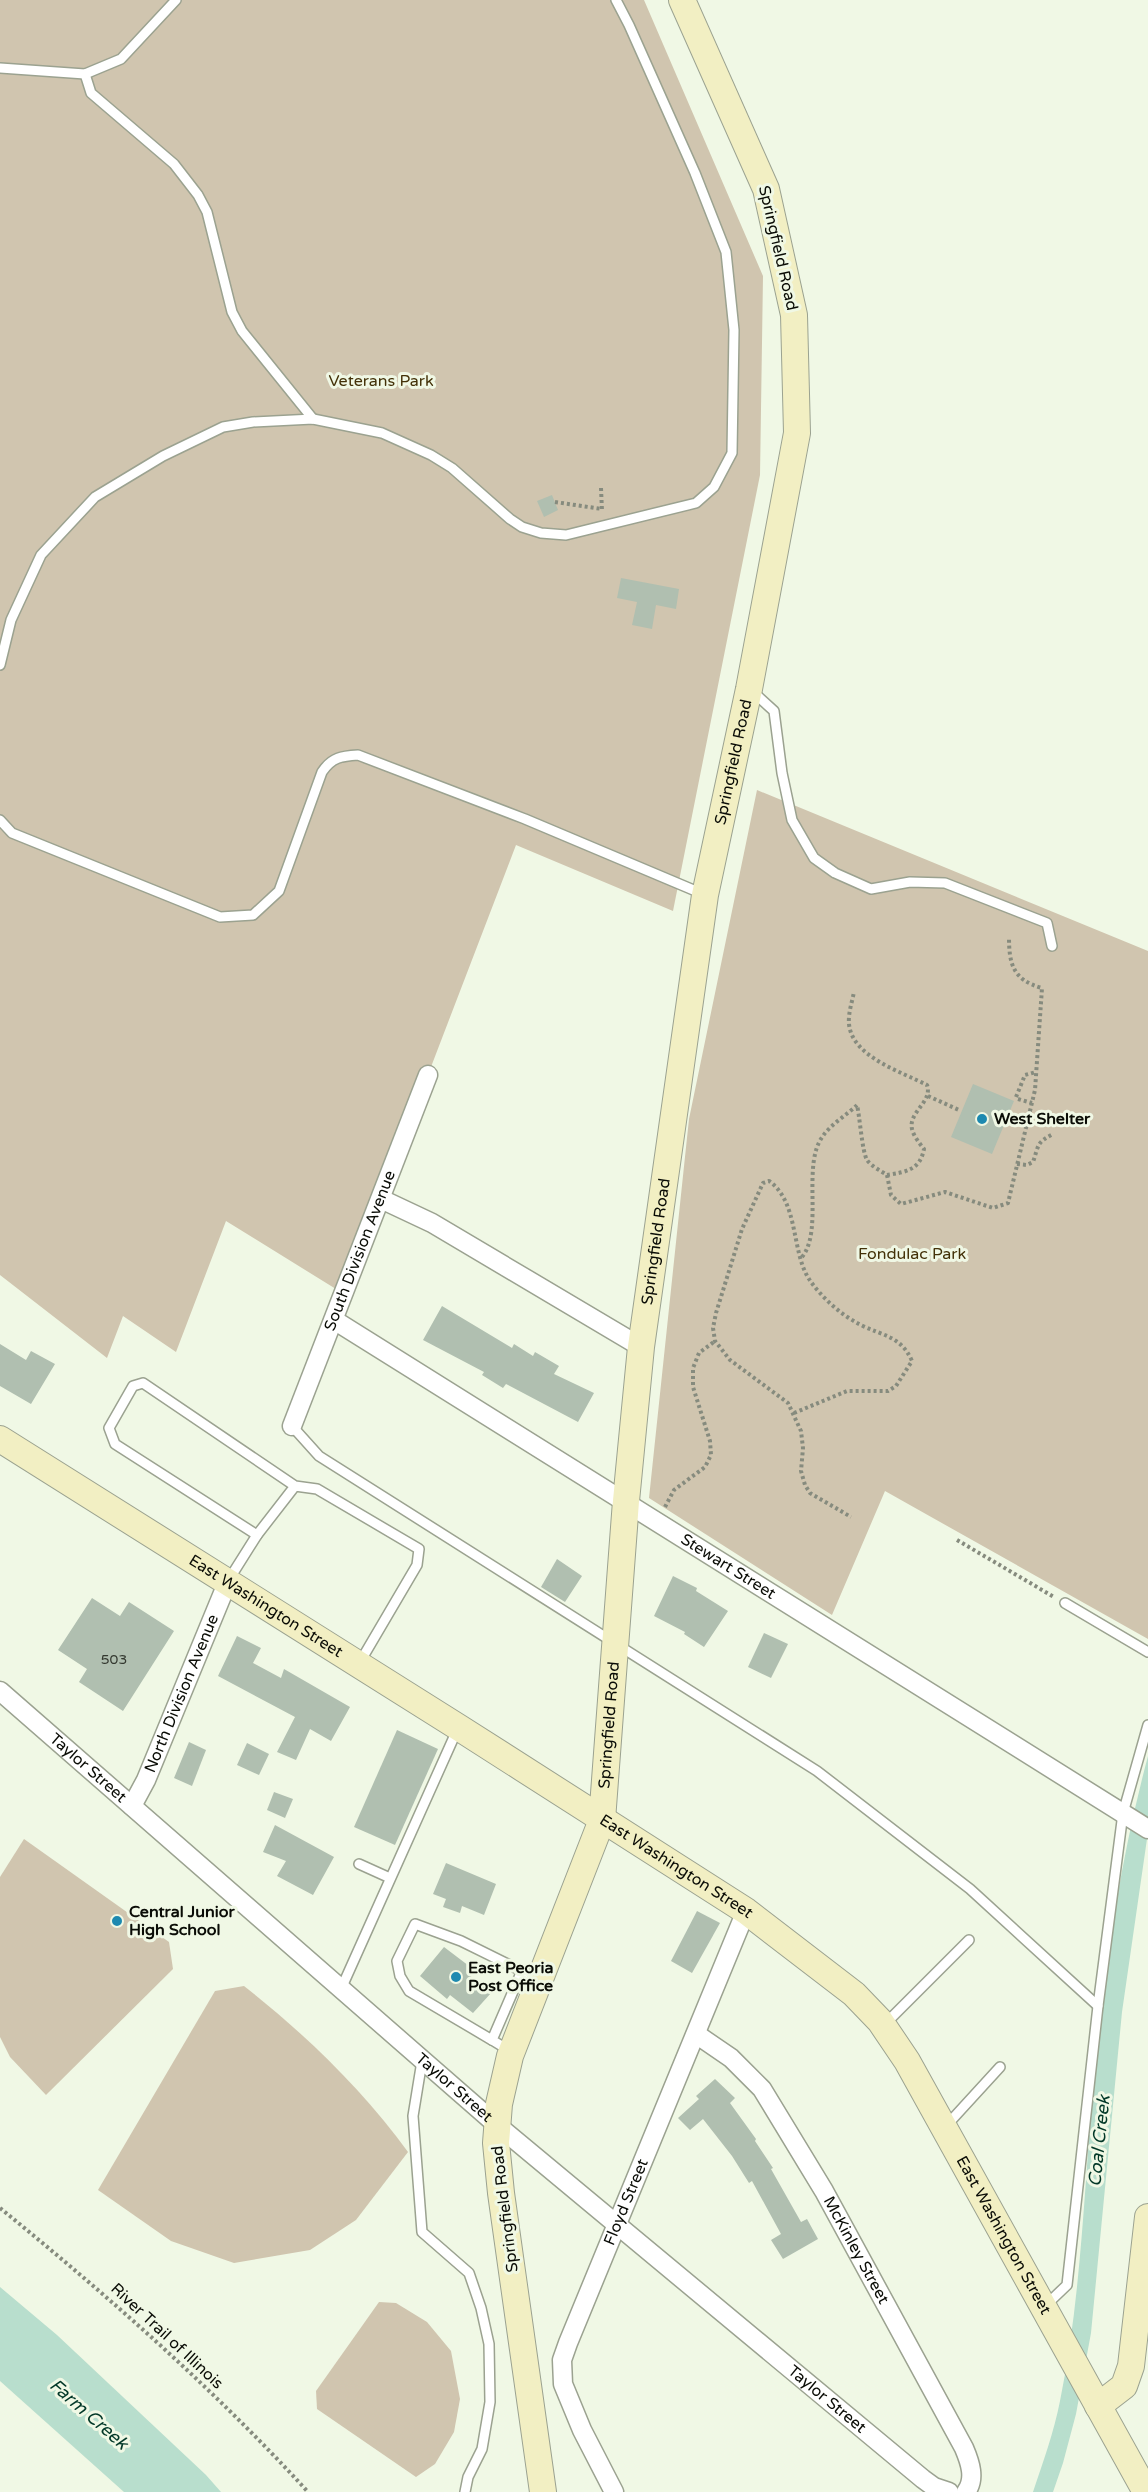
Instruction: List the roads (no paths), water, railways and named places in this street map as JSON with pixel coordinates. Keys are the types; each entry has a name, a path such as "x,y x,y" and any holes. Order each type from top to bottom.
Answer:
{"main road":[{"name":"Springfield Road","path":"543,2492 496,2148 502,2046 602,1820 626,1501 641,1347 705,895 749,689 797,433 794,315 766,189 682,0"},
{"name":"East Washington Street","path":"0,1439 228,1581 746,1911 854,1994 884,2026 907,2061 1146,2492"},
{"path":"1098,2406 1124,2386 1131,2366 1148,2217"}],"street":[{"name":"South Division Avenue","path":"292,1426 428,1075"},
{"path":"381,1199 432,1223 641,1347"},
{"name":"Stewart Street","path":"334,1320 1148,1829"},
{"name":"North Division Avenue","path":"132,1806 147,1780 228,1581"},
{"name":"Taylor Street","path":"0,1691 497,2125 922,2479 934,2487 949,2492"},
{"name":"Floyd Street","path":"614,2492 582,2430 563,2384 562,2371 567,2343 746,1911"},
{"name":"McKinley Street","path":"696,2034 731,2058 755,2081 788,2129 964,2448 971,2468 971,2481 966,2492"}],"lane":[{"path":"0,68 85,74 121,59 176,0"},
{"path":"0,664 11,620 41,555 95,497 163,456 223,427 252,422 312,419 382,434 431,455 452,468 510,519 541,533 566,535 696,503 714,487 732,453 735,395 734,330 726,252 695,172 616,0"},
{"path":"85,74 91,93 174,164 198,195 207,212 232,312 242,332 312,419"},
{"path":"749,689 774,711 782,773 792,820 814,858 835,873 871,889 910,882 945,883 1047,923 1052,946"},
{"path":"0,820 12,833 220,917 253,915 279,891 322,771 329,762 343,756 358,755 525,819 705,895"},
{"path":"257,1535 115,1443 109,1428 133,1386 143,1383 295,1486 317,1489 419,1549 417,1565 358,1664"},
{"path":"292,1426 319,1456 817,1772 970,1889 1098,2006"},
{"path":"228,1581 257,1535 295,1486"},
{"path":"1065,1604 1148,1652"},
{"path":"1043,2308 1067,2285 1098,2006 1123,1813 1148,1725"},
{"path":"341,1989 458,1727"},
{"path":"359,1864 390,1878"},
{"path":"502,2046 409,1991 400,1976 397,1961 415,1923 460,1941 531,1977"},
{"path":"884,2026 969,1940"},
{"path":"422,2061 413,2116 422,2232 469,2273 482,2308 489,2344 490,2402 482,2449 468,2477 465,2492"},
{"path":"944,2128 1000,2067"}],"water":[{"name":"Coal Creek","path":"1148,1756 1148,1832 1122,2012 1091,2333 1076,2414 1053,2492 1033,2492 1055,2424 1067,2362 1081,2245 1093,2088 1107,1963 1120,1879"},
{"name":"Farm Creek","path":"0,2287 57,2335 206,2475 221,2492 124,2492 0,2381"}],"place":[{"name":"West Shelter","path":"982,1119"},
{"name":"Central Junior High School","path":"117,1921"},
{"name":"East Peoria Post Office","path":"456,1977"}],"park label":[{"name":"Veterans Park","path":"381,381"},
{"name":"Fondulac Park","path":"912,1254"}]}
